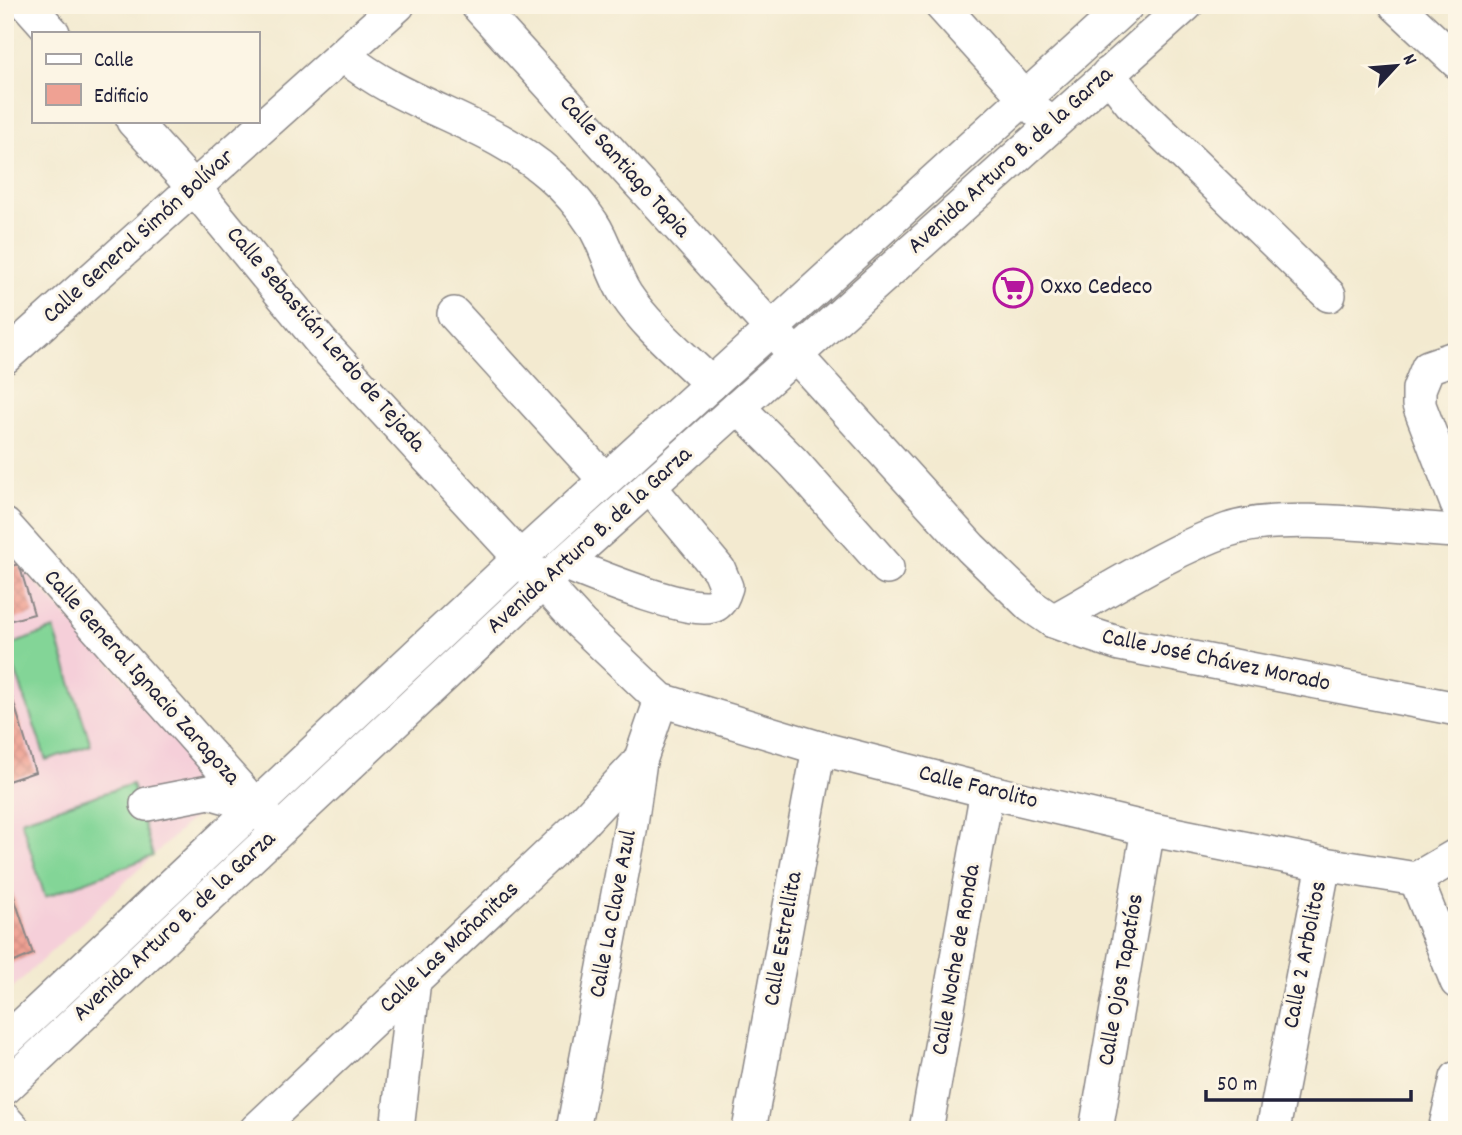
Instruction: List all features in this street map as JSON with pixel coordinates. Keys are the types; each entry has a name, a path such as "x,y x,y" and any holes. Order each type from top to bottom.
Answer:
{"street":[{"path":"28,5 52,32"},
{"name":"Calle General Simón Bolívar","path":"5,357 398,5"},
{"name":"Calle Santiago Tapia","path":"477,5 795,355"},
{"path":"941,5 1050,125"},
{"name":"Avenida Arturo B. de la Garza","path":"5,1042 254,805 521,557 1127,5"},
{"name":"Avenida Arturo B. de la Garza","path":"5,1088 554,573 1186,5"},
{"path":"1396,5 1455,57"},
{"path":"344,55 362,70 404,94 516,147 551,176 593,223 609,265 628,299 711,384"},
{"path":"1108,74 1131,103 1329,295"},
{"name":"Calle Sebastián Lerdo de Tejada","path":"134,122 194,188 321,342 521,557 554,573"},
{"path":"454,314 605,480"},
{"name":"Calle José Chávez Morado","path":"795,355 1009,587 1053,621 1120,644 1457,709"},
{"path":"1457,357 1441,360 1428,368 1422,377 1419,405 1457,504"},
{"path":"738,407 793,463 887,568"},
{"path":"554,573 682,604 709,607 720,600 726,587 719,570 649,486"},
{"path":"1053,621 1201,541 1229,529 1256,523 1292,522 1457,531"},
{"name":"Calle General Ignacio Zaragoza","path":"5,525 278,830"},
{"name":"Calle Farolito","path":"554,573 608,652 661,700 819,748 987,791 1148,829 1324,864 1416,879"},
{"name":"Calle La Clave Azul","path":"573,1130 630,831 640,761 661,700"},
{"name":"Calle Estrellita","path":"749,1130 819,748"},
{"name":"Calle Las Mañanitas","path":"256,1130 579,826 640,761"},
{"name":"Calle Noche de Ronda","path":"926,1130 987,791"},
{"path":"148,804 209,792 254,805"},
{"name":"Calle Ojos Tapatíos","path":"1097,1130 1148,829"},
{"path":"1457,855 1416,879 1457,982"},
{"name":"Calle 2 Arbolitos","path":"1273,1130 1324,864"},
{"path":"397,1130 415,981"},
{"path":"1445,1130 1457,1078"},
{"path":"5,1120 14,1130"}],"shaded area":[{"path":"5,549 225,788 5,995"}],"green space":[{"path":"54,629 91,745 46,760 7,646"},
{"path":"132,784 153,856 45,897 21,820"}],"building":[{"path":"19,564 34,614 5,622 5,568"},
{"path":"5,674 35,772 5,782"},
{"path":"5,870 33,954 5,966"}],"place":[{"name":"Oxxo Cedeco","path":"1013,288"}]}
